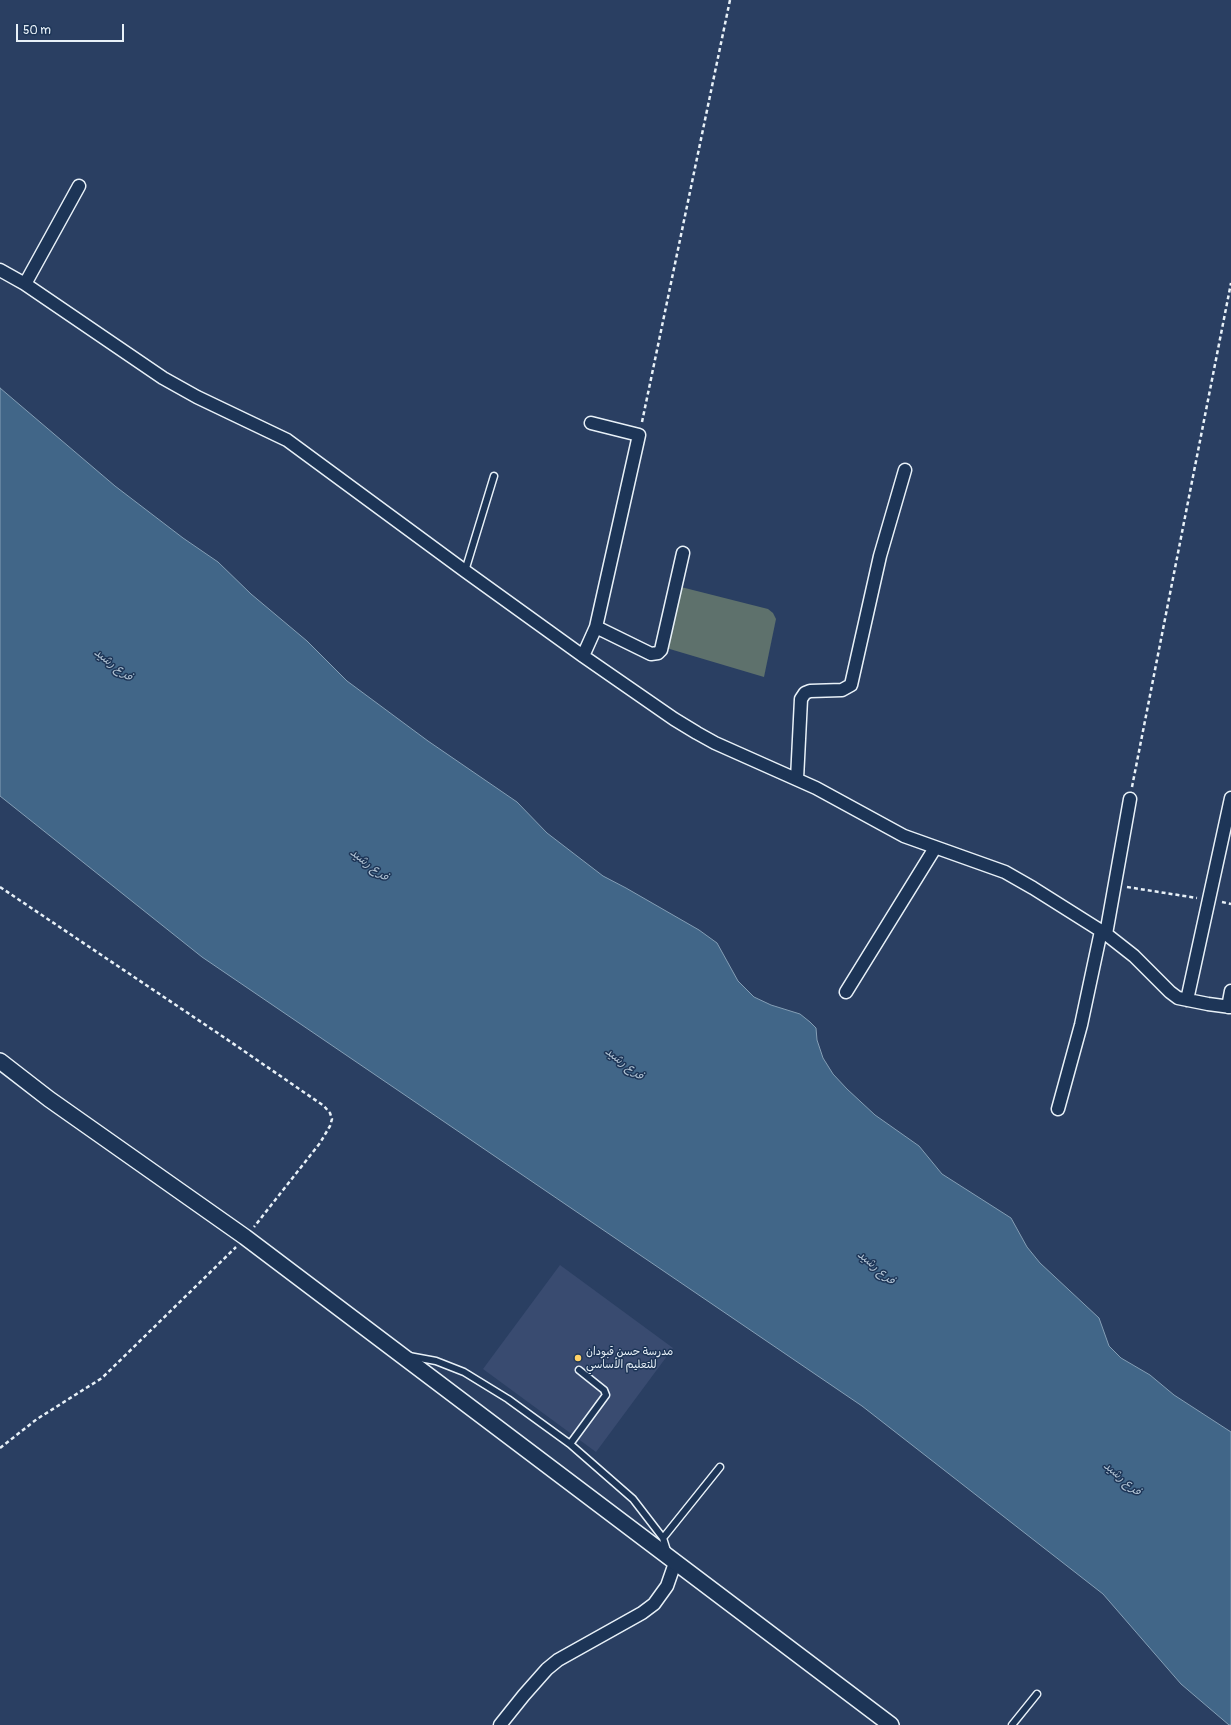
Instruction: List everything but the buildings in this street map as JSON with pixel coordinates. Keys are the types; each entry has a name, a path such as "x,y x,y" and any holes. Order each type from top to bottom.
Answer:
{"street":[{"path":"24,284 79,186"},
{"path":"0,270 24,284 163,378 197,397 287,440 583,656 674,719 697,733 715,743 797,779 904,836 935,848 975,860 1005,872 1104,932 1134,956 1178,998 1230,1007 1231,991"},
{"path":"583,656 596,627 639,435 591,423"},
{"path":"797,779 801,699 805,693 810,691 842,690 851,685 880,556 905,470"},
{"path":"596,627 651,654 658,653 661,650 683,553"},
{"path":"1187,1000 1231,798"},
{"path":"1058,1109 1104,932 1130,799"},
{"path":"846,992 935,848"},
{"path":"0,1061 49,1099 245,1237 891,1725"},
{"path":"500,1725 547,1669 558,1660 642,1613 654,1604 667,1586 672,1560"}],"lane":[{"path":"465,571 494,476"},
{"path":"400,1354 436,1361 464,1372 508,1399 570,1444 633,1499 663,1538 672,1560"},
{"path":"570,1444 606,1395 604,1390 579,1370"},
{"path":"663,1538 720,1467"},
{"path":"1012,1725 1037,1694"}],"path":[{"path":"639,435 730,0"},
{"path":"1130,799 1231,283"},
{"path":"1114,885 1231,904"},
{"path":"0,887 324,1106 330,1113 332,1119 330,1126 320,1143 245,1237 102,1378 37,1419 0,1448"}],"shaded area":[{"name":"مدرسة حسن قبودان للتعليم الأساسي","path":"560,1265 673,1348 596,1452 483,1369"}],"green space":[{"path":"677,586 768,609 773,613 776,619 764,677 663,647"}],"water":[{"name":"فرع رشيد","path":"0,388 115,486 183,538 218,562 251,594 307,641 347,681 428,741 517,802 547,833 603,876 699,930 717,943 738,981 754,997 771,1005 800,1014 816,1028 817,1040 823,1058 833,1074 847,1089 875,1115 919,1146 942,1174 1011,1218 1027,1247 1040,1263 1099,1318 1109,1346 1121,1358 1150,1375 1174,1395 1231,1432 1231,1725 1229,1725 1181,1684 1103,1594 862,1406 202,957 0,796"}],"place":[{"name":"مدرسة حسن قبودان للتعليم الأساسي","path":"578,1358"}]}
